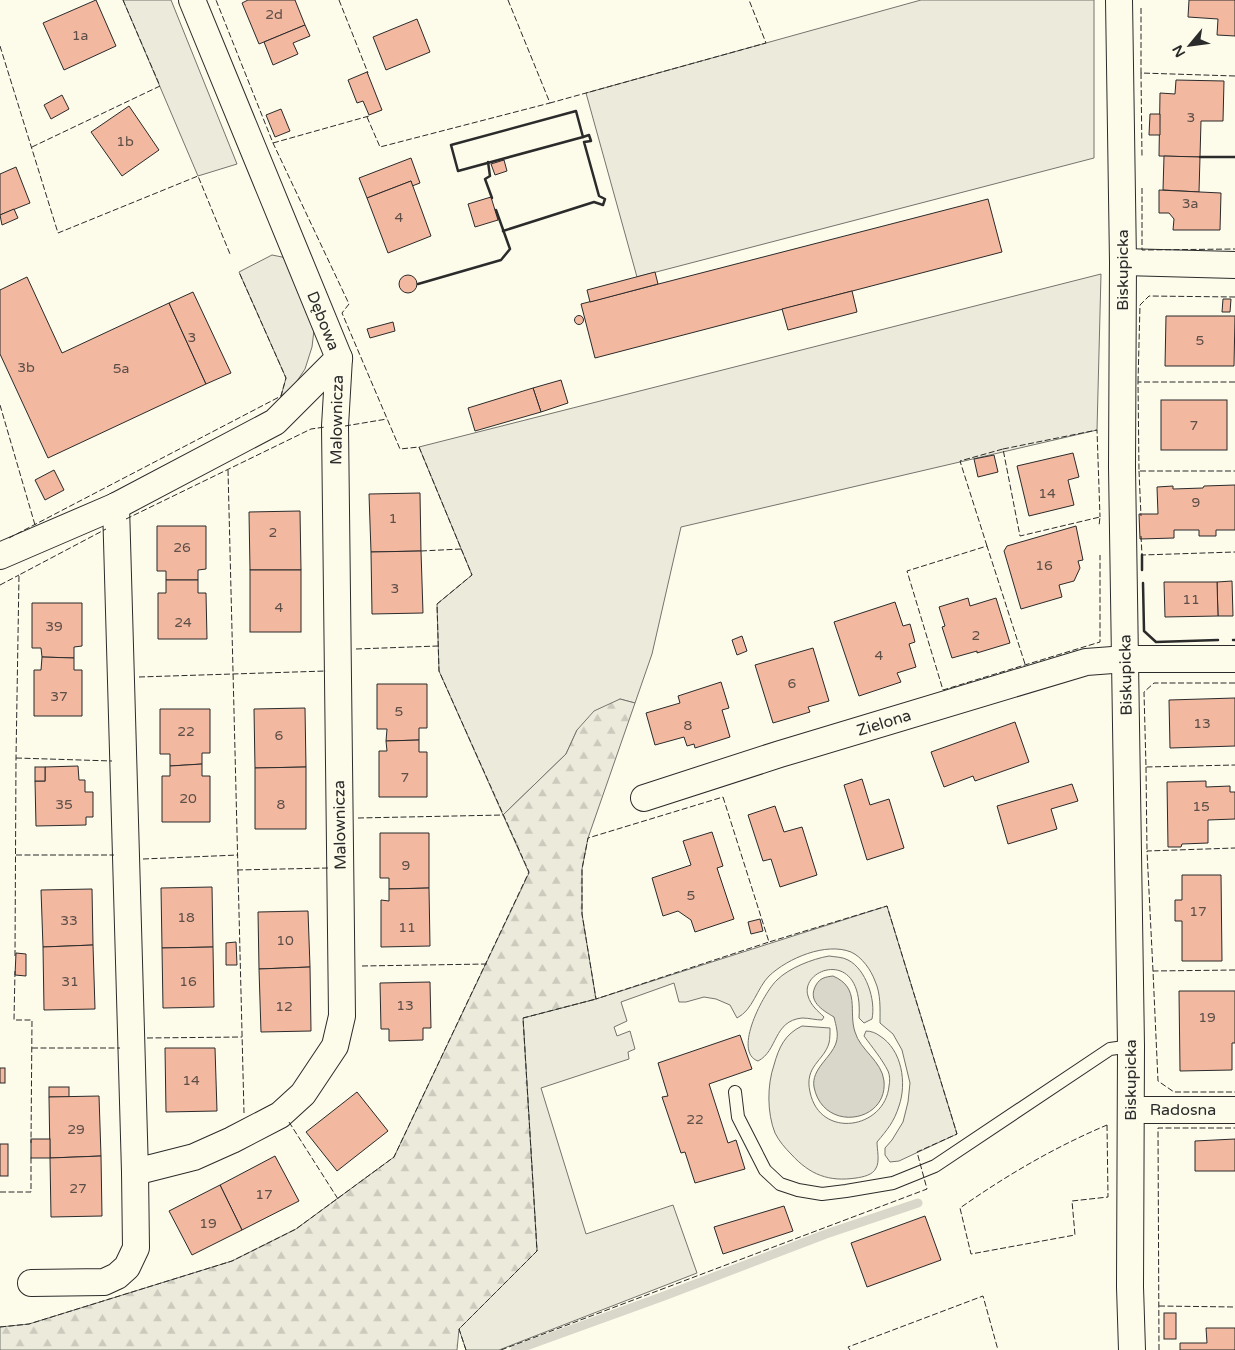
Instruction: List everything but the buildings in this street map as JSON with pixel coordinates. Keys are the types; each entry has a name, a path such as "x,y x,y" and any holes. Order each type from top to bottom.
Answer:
{"street":[{"name":"Dębowa","path":"0,556 116,506 275,422 339,358 192,0"},
{"name":"Biskupicka","path":"1119,0 1123,262 1122,467 1132,1110 1130,1287 1132,1350"},
{"path":"1123,262 1235,265"},
{"name":"Malownicza","path":"135,1172 194,1157 280,1115 303,1094 336,1046 342,1016 335,426 339,358"},
{"path":"31,1283 104,1282 117,1276 127,1267 136,1248 116,506"},
{"name":"Zielona","path":"644,798 780,754 1086,662 1126,659 1235,659"},
{"name":"Radosna","path":"1132,1110 1235,1110"}],"lane":[{"path":"735,1092 738,1117 765,1170 780,1184 798,1190 822,1194 893,1183 935,1166 1110,1049 1131,1046"}],"green space":[{"path":"123,0 171,0 237,164 198,176"},
{"path":"921,0 1094,0 1094,158 637,277 586,93"},
{"path":"272,255 282,257 291,262 314,330 312,347 305,369 293,387 281,396 286,378 239,272"},
{"path":"1101,274 1097,430 681,527 652,654 635,703 620,699 577,730 566,754 503,815 439,671 437,604 472,575 419,447"},
{"path":"620,699 635,703 588,838 582,869 582,914 596,999 523,1018 537,1251 459,1329 457,1350 0,1350 0,1327 29,1324 232,1261 296,1229 394,1157 529,873 503,815 566,754 577,730 594,711"},
{"path":"887,906 957,1134 899,1161 890,1162 885,1155 885,1148 903,1122 910,1083 902,1050 893,1034 880,1023 877,986 869,968 851,952 841,949 819,950 786,963 769,976 747,1010 737,1018 730,1005 716,999 704,997 679,1002 674,983 621,1002 627,1021 614,1027 617,1036 630,1031 635,1049 628,1052 629,1059 541,1088 586,1234 673,1205 697,1273 499,1350 466,1350 459,1329 537,1251 523,1018 596,999"},
{"path":"829,956 846,959 860,970 871,994 872,1019 864,1023 859,1018 858,995 852,980 843,972 832,970 822,972 813,978 808,986 808,996 815,1008 824,1017 822,1020 802,1018 793,1020 781,1030 769,1050 758,1061 751,1055 748,1046 749,1035 758,1009 771,987 777,980 794,968 815,959"},
{"path":"802,1026 830,1028 827,1049 812,1070 809,1083 810,1092 816,1107 826,1117 838,1123 852,1123 865,1119 876,1112 885,1101 890,1078 889,1073 864,1036 866,1031 877,1034 887,1042 898,1058 902,1077 901,1097 897,1112 887,1130 877,1142 877,1165 875,1170 868,1175 837,1179 813,1172 789,1152 775,1133 769,1108 769,1090 772,1073 778,1052 787,1037"}],"shaded area":[{"path":"833,976 842,981 850,993 855,1032 861,1044 879,1067 884,1081 883,1095 876,1106 866,1113 854,1117 841,1116 829,1111 820,1102 814,1087 815,1075 818,1069 836,1043 837,1030 834,1017 817,1004 813,996 816,985 821,979"}],"waterway":[{"path":"515,1350 826,1234 918,1203"}],"fence":[{"path":"32,147 160,86 123,0"},
{"path":"0,1327 29,1324 232,1261 296,1229 394,1157 529,872 439,671 437,604 472,575 419,447 400,449 342,313 349,304 273,143 216,0"},
{"path":"339,0 368,73"},
{"path":"508,0 550,103 766,43 749,0"},
{"path":"1141,8 1141,73 1235,76"},
{"path":"0,46 58,233 198,176 230,254"},
{"path":"1141,73 1142,157"},
{"path":"367,117 380,147 550,103"},
{"path":"273,143 369,116"},
{"path":"1142,188 1142,250 1235,249"},
{"path":"9,538 281,396 286,378 239,272"},
{"path":"1138,382 1140,305 1149,296 1235,297"},
{"path":"1235,382 1138,382 1139,471 1235,471"},
{"path":"0,405 35,525"},
{"path":"345,426 387,419"},
{"path":"126,519 311,429 325,427"},
{"path":"1003,449 1097,430 1100,517"},
{"path":"987,546 960,461 1003,449 1020,536 1100,517 1099,526"},
{"path":"228,470 244,1113"},
{"path":"1139,471 1141,516"},
{"path":"15,956 19,575 106,529"},
{"path":"1141,536 1142,555 1235,552"},
{"path":"1025,664 987,546 907,571 943,690 1100,642 1100,555"},
{"path":"421,551 461,549"},
{"path":"0,585 19,575"},
{"path":"356,649 438,646"},
{"path":"139,677 326,671"},
{"path":"1235,683 1154,683 1144,692 1146,767 1235,765"},
{"path":"16,758 112,761"},
{"path":"1146,767 1147,851"},
{"path":"723,797 769,942 596,999 582,914 582,869 588,838 723,797"},
{"path":"358,818 503,815"},
{"path":"1153,971 1147,851 1235,848"},
{"path":"16,855 114,855"},
{"path":"143,859 238,855"},
{"path":"237,870 328,868"},
{"path":"501,1350 927,1189 917,1152 957,1134 887,906 769,942"},
{"path":"362,966 487,964"},
{"path":"1235,970 1153,971 1158,1081 1174,1092 1235,1092"},
{"path":"15,971 14,1020 32,1020 31,1143"},
{"path":"466,1350 459,1329 537,1251 523,1018 596,999"},
{"path":"147,1038 242,1037"},
{"path":"32,1048 120,1048"},
{"path":"289,1122 338,1199"},
{"path":"1107,1125 1108,1197 1072,1201 1075,1235 971,1254 960,1208 1032,1162 1107,1125"},
{"path":"1159,1350 1158,1128 1235,1128"},
{"path":"0,1192 31,1192 31,1155"},
{"path":"850,1350 848,1347 983,1296 998,1350"},
{"path":"1159,1306 1235,1307"}],"wall":[{"path":"576,111 583,137 458,171 451,145 576,111"},
{"path":"503,231 594,202 603,205 605,199 599,196 584,142 591,141 589,135 583,137"},
{"path":"1200,157 1235,157"},
{"path":"488,162 490,176 485,179 492,198"},
{"path":"418,284 501,260 510,249 496,210"},
{"path":"1142,555 1142,570"},
{"path":"1143,583 1144,631 1156,642 1218,640"}]}
